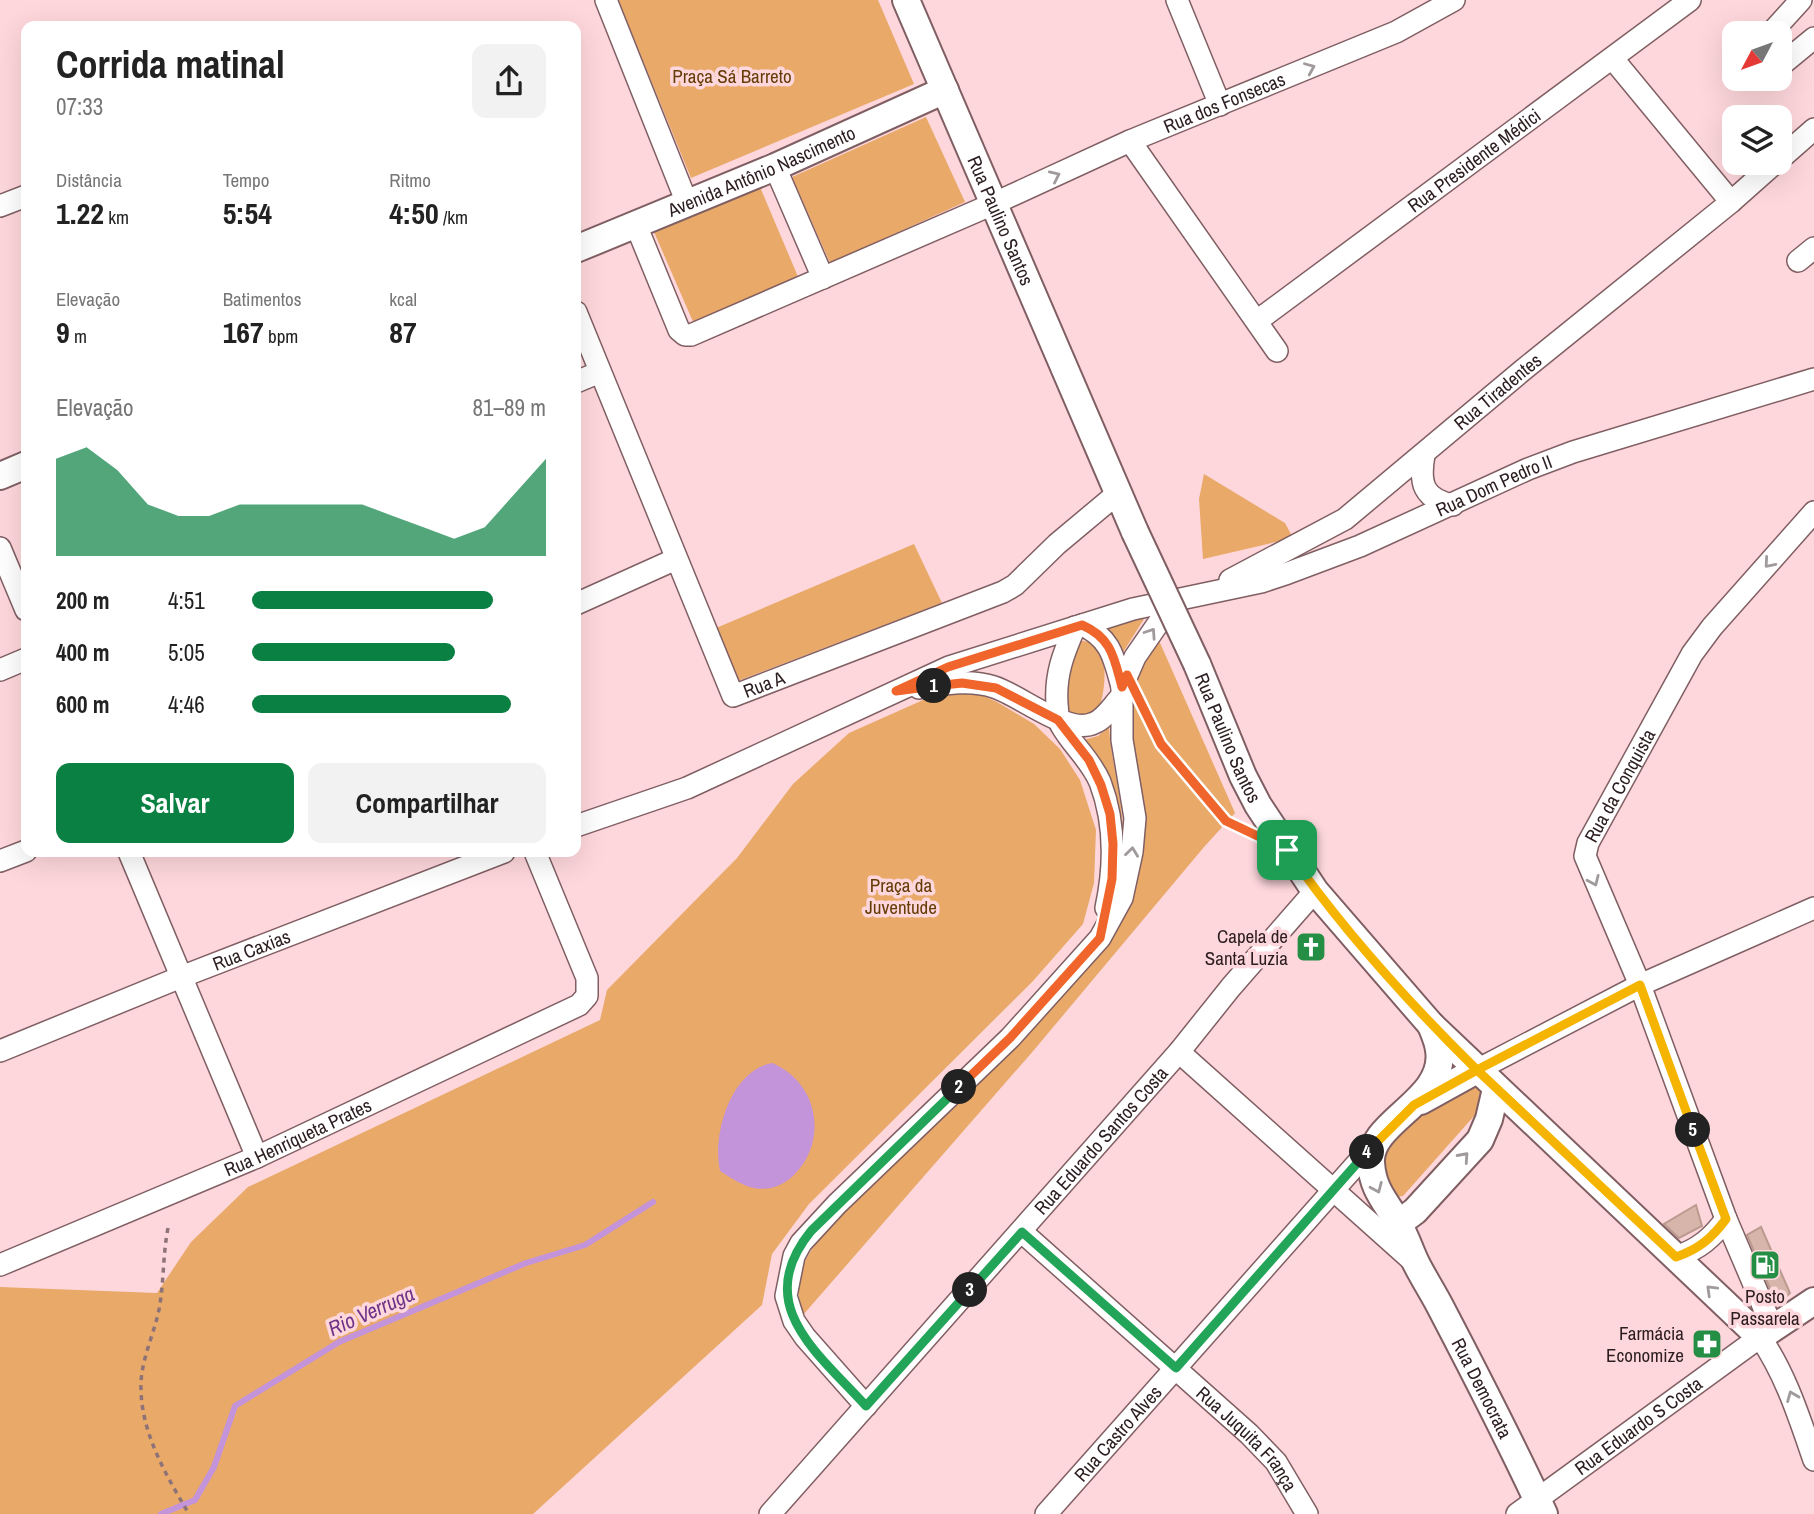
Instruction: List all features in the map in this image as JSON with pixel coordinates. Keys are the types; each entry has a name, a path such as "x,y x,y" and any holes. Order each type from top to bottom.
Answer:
{"main road":[{"name":"Rua Paulino Santos","path":"906,0 1135,532 1197,664 1243,776 1258,805 1315,891 1431,1025 1676,1257 1767,1333"},
{"name":"Avenida Antônio Nascimento","path":"581,246 775,167 945,90"},
{"path":"0,476 21,467"},
{"path":"1385,1131 1414,1105 1434,1079 1439,1064 1439,1051 1431,1025"},
{"path":"1414,1105 1477,1070"},
{"path":"1399,1223 1415,1211 1480,1140 1489,1119 1496,1088"},
{"name":"Rua Democrata","path":"1385,1131 1371,1155 1377,1193 1399,1223 1417,1265 1441,1308 1533,1509"},
{"path":"1767,1333 1814,1301"}],"street":[{"path":"606,0 687,203"},
{"path":"1177,0 1220,105"},
{"name":"Rua dos Fonsecas","path":"993,204 1130,141 1396,32 1454,0"},
{"name":"Rua Presidente Médici","path":"1257,321 1690,0"},
{"path":"1783,21 1801,0"},
{"path":"1792,56 1814,38"},
{"path":"1613,59 1731,202"},
{"path":"1792,148 1814,129"},
{"path":"1130,141 1277,351"},
{"path":"775,167 823,278"},
{"name":"Rua Tiradentes","path":"1203,593 1345,519 1761,175"},
{"path":"0,205 21,198"},
{"path":"636,225 679,330 685,335 691,335 993,204"},
{"name":"Rua A","path":"581,324 734,696 1003,592 1015,585 1057,544 1118,493"},
{"path":"581,380 600,372"},
{"name":"Rua Dom Pedro II","path":"896,691 948,667 1133,609 1261,582 1288,573 1360,546 1528,469 1573,452 1814,379"},
{"path":"1424,455 1422,478 1427,492 1436,500 1453,505"},
{"name":"Rua da Conquista","path":"1811,520 1712,627 1692,654 1588,843 1585,856 1640,985 1767,1333 1774,1359 1792,1395 1814,1460"},
{"path":"0,548 21,598"},
{"path":"581,602 676,559"},
{"path":"581,824 687,788 896,691 978,683 996,688 1058,720 1080,725 1092,724 1123,686 1135,657 1175,599"},
{"path":"866,1406 805,1338 794,1321 786,1296 794,1256 801,1243 837,1204 1010,1038 1100,938 1122,898 1132,852 1135,818 1122,740 1123,686 1104,639 1100,634 1078,626 1062,654 1057,677 1058,720 1089,760 1101,785 1110,814 1112,879 1100,938"},
{"path":"0,670 21,661"},
{"path":"0,862 21,854"},
{"path":"131,857 257,1157"},
{"name":"Rua Caxias","path":"0,1051 181,977 491,857"},
{"name":"Rua Henriqueta Prates","path":"0,1265 257,1157 579,1005 587,996 587,978 537,857"},
{"name":"Rua Eduardo Santos Costa","path":"770,1514 1022,1232 1315,891"},
{"path":"1477,1070 1640,985 1814,908"},
{"path":"1179,1052 1417,1265"},
{"name":"Rua Castro Alves","path":"1046,1514 1385,1131"},
{"path":"1676,1257 1707,1242 1726,1219"},
{"name":"Rua Juquita França","path":"1022,1232 1176,1368 1276,1462 1307,1514"},
{"name":"Rua Eduardo S Costa","path":"1533,1509 1767,1333"}],"path":[{"path":"1123,686 1161,744 1226,821 1253,835"},
{"path":"169,1228 160,1306 141,1388 146,1424 154,1446 189,1514"}],"green space":[{"name":"Praça Sá Barreto","path":"618,0 878,0 914,84 691,178"},
{"path":"926,117 965,202 830,263 792,177"},
{"path":"760,187 799,279 694,324 654,232"},
{"path":"1204,474 1285,523 1293,538 1203,559 1199,499"},
{"path":"914,544 942,603 735,682 709,631"},
{"path":"1149,611 1120,657 1099,627"},
{"path":"1157,636 1235,813 1034,1050 803,1315 799,1300 800,1274 810,1251 836,1219 988,1074 1055,1001 1134,871 1126,736 1131,677"},
{"path":"1075,640 1097,646 1101,651 1104,668 1100,706 1096,713 1084,722 1060,712"},
{"name":"Praça da Juventude","path":"941,692 975,692 1034,724 1060,749 1080,780 1096,830 1094,883 1083,924 1033,981 809,1204 772,1254 762,1305 533,1514 0,1514 0,1287 157,1293 191,1242 248,1187 600,1020 607,990 737,858 793,784 849,733"},
{"path":"1109,727 1121,805 1123,852 1118,851 1076,742 1098,736"},
{"path":"1452,1085 1479,1085 1482,1100 1475,1115 1403,1196 1388,1198 1381,1152 1394,1132"}],"shaded area":[{"path":"772,1063 788,1072 800,1084 813,1113 815,1129 805,1161 794,1175 776,1187 760,1189 736,1181 720,1171 719,1140 727,1106 735,1091 757,1068"}],"building":[{"path":"1696,1205 1702,1226 1679,1238 1664,1224"},
{"name":"Posto Passarela","path":"1761,1227 1790,1293 1777,1305 1747,1235"}],"waterway":[{"name":"Rio Verruga","path":"161,1514 195,1500 214,1467 235,1406 339,1342 526,1263 585,1245 653,1202"}],"place":[{"name":"Capela de Santa Luzia","path":"1311,947"},
{"name":"Posto Passarela","path":"1765,1265"},
{"name":"Farmácia Economize","path":"1707,1344"}],"route":[{"path":"1287,850 1226,821 1161,744 1127,675 1122,687 1104,639 1082,625 948,667 896,691 978,683 996,688 1058,720 1089,760 1101,785 1110,814 1112,879 1100,938 1010,1038 811,1231 794,1256 786,1296 794,1321 805,1338 866,1406 1022,1232 1176,1368 1385,1131 1414,1105 1477,1070 1676,1257 1693,1251 1716,1233 1726,1219 1640,985 1477,1070 1431,1025 1315,891 1287,850"}]}
